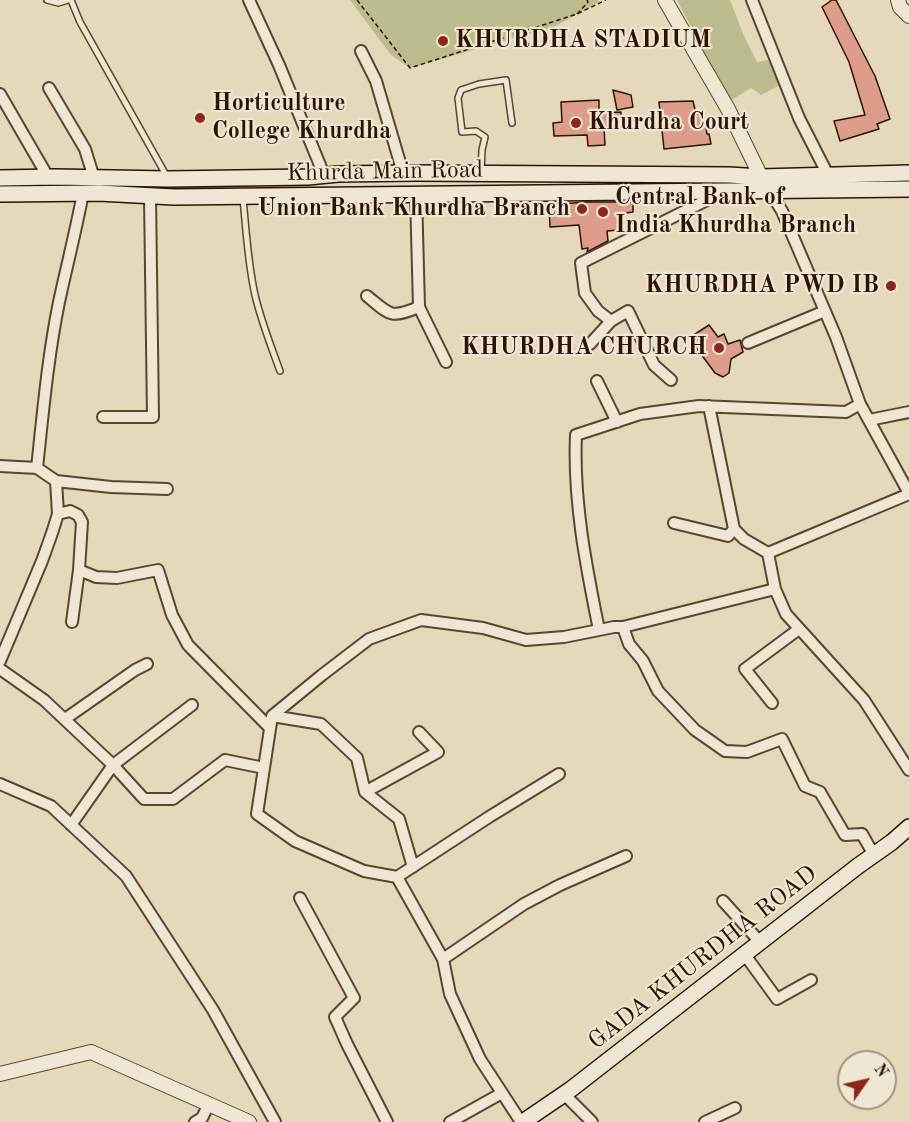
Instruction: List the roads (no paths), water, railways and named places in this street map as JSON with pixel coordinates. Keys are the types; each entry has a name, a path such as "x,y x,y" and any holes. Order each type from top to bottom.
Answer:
{"main road":[{"name":"Khurda Main Road","path":"4,178 168,179 403,173 760,177 909,173"},
{"path":"4,178 5,194"},
{"path":"243,196 246,178"},
{"name":"Khurda Main Road","path":"5,194 243,196 909,189"},
{"name":"GADA KHURDHA ROAD","path":"522,1122 564,1094 909,827"}],"street":[{"path":"249,0 279,65 324,175"},
{"path":"665,0 728,109 760,177 782,211 836,337 860,404 909,494 768,553"},
{"path":"752,0 799,117 828,175"},
{"path":"361,51 376,81 403,173"},
{"path":"49,88 85,149 94,178"},
{"path":"0,94 48,177"},
{"path":"611,321 598,311 585,293 580,263 724,191"},
{"path":"37,468 59,301 83,193"},
{"path":"416,194 419,307 446,362"},
{"path":"103,417 153,417 150,196"},
{"path":"368,296 390,314 397,315 419,307"},
{"path":"590,344 611,321 628,311 654,365 671,380"},
{"path":"747,343 825,311"},
{"path":"597,381 617,422"},
{"path":"599,630 588,576 580,517 575,464 576,435 640,414 699,406 846,412 860,404"},
{"path":"709,406 734,529 744,539 768,553 775,589 786,614 864,700 909,770"},
{"path":"869,420 909,412"},
{"path":"0,466 37,468 56,481 111,487 167,489"},
{"path":"0,661 42,561 58,514 56,481"},
{"path":"58,514 70,511 78,515 82,522 72,622"},
{"path":"674,523 728,536 734,529"},
{"path":"79,570 96,577 117,578 159,570 172,615 188,645 270,728"},
{"path":"559,774 397,877 364,871 295,841 257,814 272,716 369,639 421,620 483,627 526,640 564,637 623,627 775,589"},
{"path":"623,627 629,644 643,661 658,691 695,730 725,751 747,752 782,739 805,786 820,792 845,835 862,834 874,855"},
{"path":"772,703 746,669 799,629"},
{"path":"65,719 147,664"},
{"path":"0,669 44,700 113,765 144,799 173,799 225,760 264,768"},
{"path":"70,825 113,765 192,705"},
{"path":"272,716 321,724 357,758 365,792 399,819 413,867"},
{"path":"365,792 438,752 419,732"},
{"path":"0,784 51,806 126,876 213,1010 275,1122"},
{"path":"443,958 524,904 560,885 626,856"},
{"path":"397,877 443,958 450,994 480,1059 522,1122"},
{"path":"300,898 354,998 335,1017 387,1122"},
{"path":"723,901 760,943"},
{"path":"745,955 777,999 811,981"},
{"path":"0,1074 91,1052 249,1122"},
{"path":"450,1122 502,1093"},
{"path":"564,1094 592,1122"},
{"path":"195,1122 201,1118 209,1104"},
{"path":"705,1122 735,1108"}],"lane":[{"path":"47,0 58,3 69,0 168,179"},
{"path":"481,174 485,137 476,131 462,132 458,98 461,90 479,84 506,80 512,123"},
{"path":"243,196 255,294 280,370"}],"place":[{"name":"KHURDHA STADIUM","path":"443,41"},
{"name":"Horticulture College Khurdha","path":"200,118"},
{"name":"Khurdha Court","path":"576,123"},
{"name":"Union Bank Khurdha Branch","path":"582,209"},
{"name":"Central Bank of India Khurdha Branch","path":"603,212"},
{"name":"KHURDHA PWD IB","path":"891,286"},
{"name":"KHURDHA CHURCH","path":"719,348"}]}
